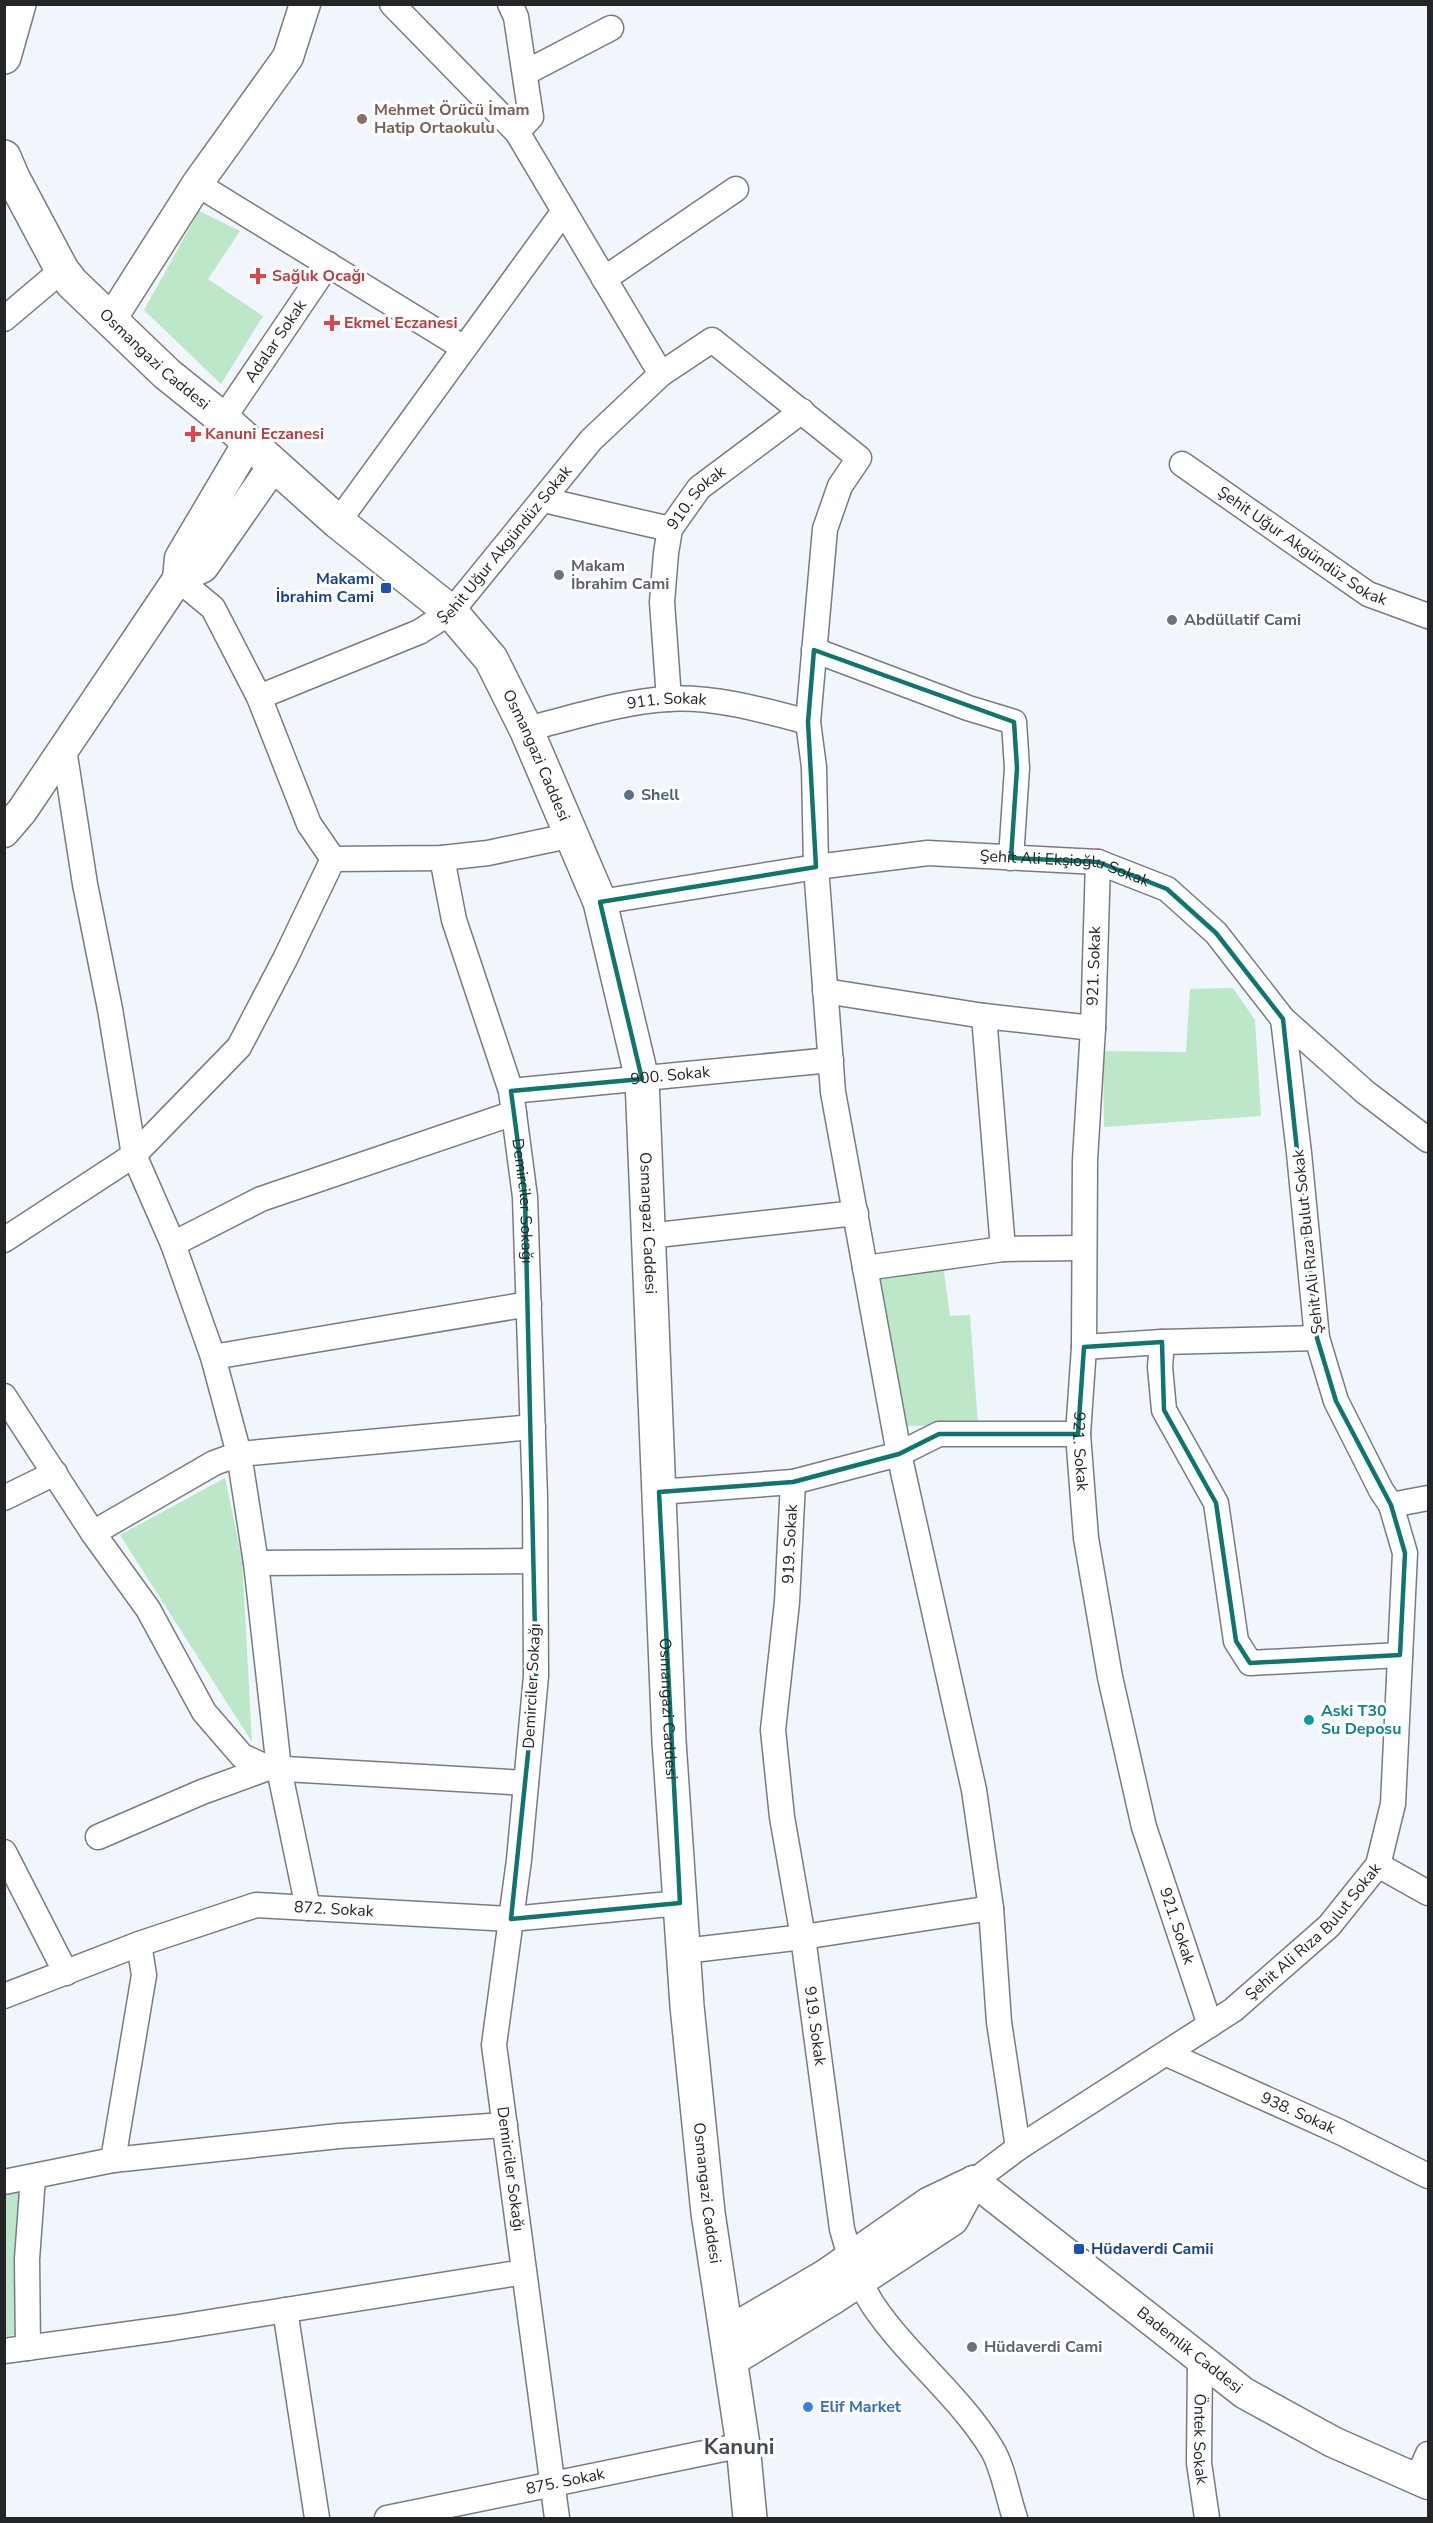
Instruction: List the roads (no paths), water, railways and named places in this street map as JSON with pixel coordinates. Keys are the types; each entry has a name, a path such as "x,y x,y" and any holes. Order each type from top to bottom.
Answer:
{"main road":[{"path":"4,57 19,4"},
{"name":"Osmangazi Caddesi","path":"7,173 62,270 72,283 167,374 224,419 338,522 451,612 491,659 526,729 600,902 642,1079 669,1741 680,1903 708,2213 743,2445 750,2518"}],"street":[{"path":"110,321 197,184 288,57 305,4"},
{"path":"392,4 517,132 661,374"},
{"path":"510,4 516,17 531,117 517,132"},
{"path":"525,73 611,28"},
{"path":"197,184 464,348"},
{"path":"604,279 736,189"},
{"path":"338,522 564,211"},
{"name":"Adalar Sokak","path":"224,419 328,264"},
{"path":"4,319 62,270"},
{"name":"Şehit Uğur Akgündüz Sokak","path":"260,697 419,632 451,612 591,440 661,374 712,340 802,411"},
{"path":"802,411 859,458 840,486 825,530 808,722 814,767 816,867 833,1092 899,1454 974,1790 990,1908 999,2022 1018,2148"},
{"name":"910. Sokak","path":"669,699 662,602 670,529 699,488 802,411"},
{"path":"4,832 64,749 178,579 180,558 248,443"},
{"name":"Şehit Uğur Akgündüz Sokak","path":"1182,464 1368,594 1428,616"},
{"path":"178,579 203,567 274,465"},
{"path":"544,500 670,529"},
{"path":"178,579 213,608 260,697 309,824 333,859"},
{"path":"814,650 968,708 1014,722 1017,768 1011,858"},
{"name":"911. Sokak","path":"526,729 634,703 669,699 740,704 808,722"},
{"path":"64,749 134,1155 173,1244 213,1357 239,1454 256,1563 273,1768 308,1908"},
{"path":"333,859 442,858 488,853 573,835"},
{"name":"Şehit Ali Ekşioğlu Sokak","path":"600,902 816,867 928,853 1098,862 1167,889 1216,933 1283,1019 1365,1092 1428,1140"},
{"name":"Demirciler Sokağı","path":"442,858 454,920 512,1102 525,1197 533,1427 536,1676 511,1919 494,2044 557,2518"},
{"path":"8,1232 134,1155 239,1047 333,859"},
{"name":"921. Sokak","path":"1098,862 1093,1028 1085,1161 1084,1347 1078,1434 1086,1538 1110,1677 1144,1827 1210,2025"},
{"path":"825,991 984,1016 1093,1028"},
{"path":"984,1016 1003,1248"},
{"name":"Şehit Ali Rıza Bulut Sokak","path":"974,2181 1018,2148 1233,2010 1329,1926 1378,1865 1393,1804 1405,1553 1391,1505 1336,1401 1317,1338 1283,1019"},
{"name":"900. Sokak","path":"173,1244 261,1199 512,1102 642,1079 831,1060"},
{"path":"648,1236 856,1214"},
{"path":"865,1268 1003,1248 1083,1248"},
{"path":"213,1357 529,1304"},
{"path":"1084,1347 1162,1342 1317,1338"},
{"path":"1162,1342 1160,1367 1164,1410 1216,1503 1236,1641 1250,1663 1400,1655"},
{"path":"4,1396 93,1533 148,1609 204,1712 242,1756 273,1768 526,1783"},
{"path":"93,1533 214,1463 239,1454 533,1427"},
{"path":"659,1492 793,1482 899,1454 939,1434 1078,1434"},
{"path":"4,1498 55,1473"},
{"name":"919. Sokak","path":"793,1482 787,1602 773,1730 782,1817 803,1937 842,2229 855,2269 872,2304 908,2350 969,2414 994,2452 1015,2518"},
{"path":"1391,1505 1428,1498"},
{"path":"256,1563 536,1560"},
{"path":"98,1837 202,1792 273,1768"},
{"path":"4,1852 66,1973"},
{"path":"1378,1865 1428,1893"},
{"name":"872. Sokak","path":"4,1996 139,1944 256,1905 511,1919 680,1903"},
{"path":"684,1951 803,1937 990,1908"},
{"path":"113,2160 144,1975 139,1944"},
{"name":"938. Sokak","path":"1167,2054 1340,2132 1428,2176"},
{"path":"4,2182 113,2160 339,2136 505,2125"},
{"path":"28,2348 27,2259 33,2177"},
{"path":"728,2347 855,2269 928,2203 974,2181"},
{"name":"Bademlik Caddesi","path":"974,2181 1244,2393 1334,2442 1425,2472"},
{"path":"4,2351 173,2328 524,2271"},
{"path":"285,2310 317,2518"},
{"name":"Öntek Sokak","path":"1200,2359 1199,2463 1207,2518"},
{"name":"875. Sokak","path":"387,2518 743,2445"}],"place":[{"name":"Mehmet Örücü İmam Hatip Ortaokulu","path":"362,119"},
{"name":"Sağlık Ocağı","path":"258,276"},
{"name":"Ekmel Eczanesi","path":"332,323"},
{"name":"Kanuni Eczanesi","path":"193,434"},
{"name":"Makam İbrahim Cami","path":"559,575"},
{"name":"Makamı İbrahim Cami","path":"386,588"},
{"name":"Abdüllatif Cami","path":"1172,620"},
{"name":"Shell","path":"629,795"},
{"name":"Aski T30 Su Deposu","path":"1309,1720"},
{"name":"Hüdaverdi Camii","path":"1079,2249"},
{"name":"Hüdaverdi Cami","path":"972,2347"},
{"name":"Elif Market","path":"808,2407"}],"district":[{"name":"Kanuni","path":"739,2447"}]}
